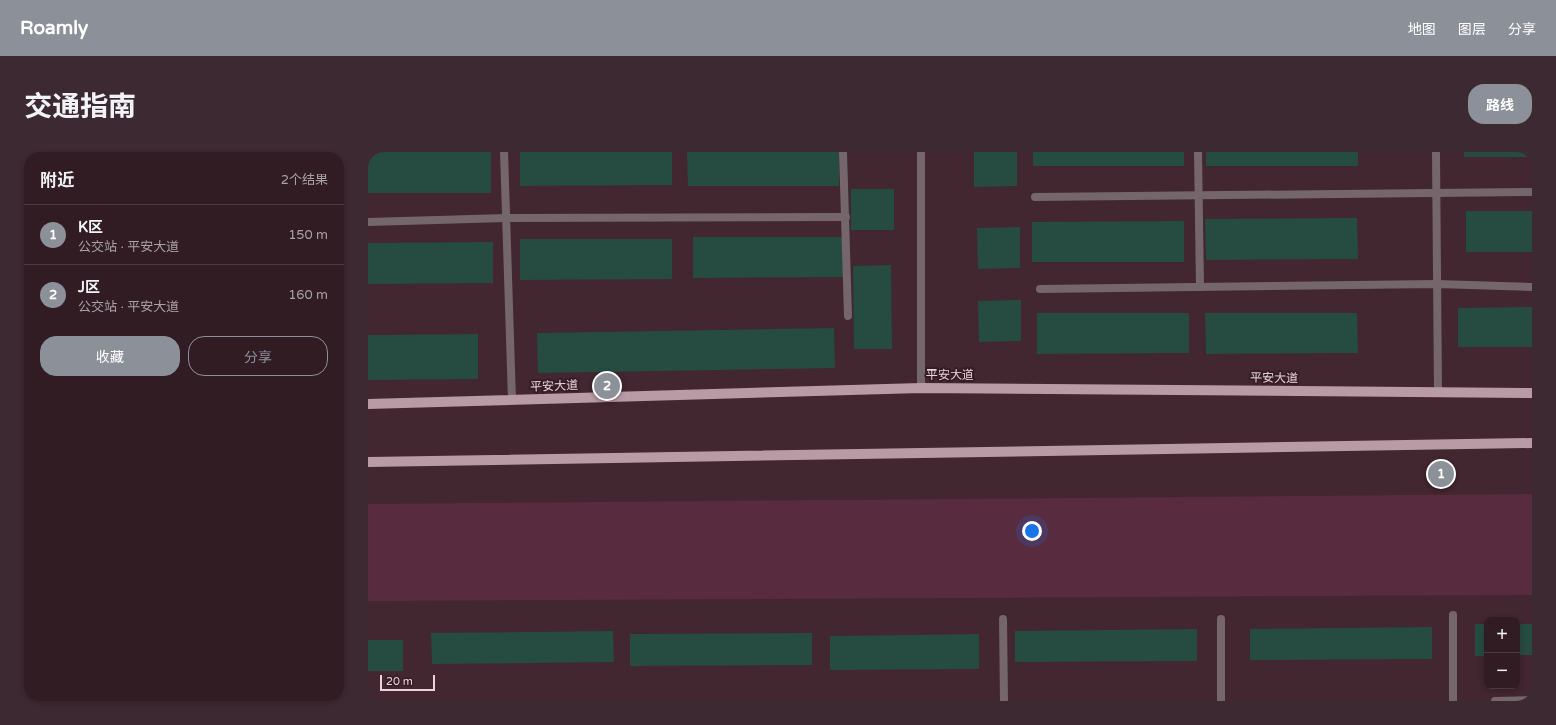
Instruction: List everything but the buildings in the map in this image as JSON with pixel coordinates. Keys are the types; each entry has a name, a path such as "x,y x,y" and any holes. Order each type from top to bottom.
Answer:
{"main road":[{"name":"平安大道","path":"368,404 921,388 1532,393"},
{"path":"368,462 1532,443"}],"street":[{"path":"504,152 512,400"},
{"path":"843,152 848,316"},
{"path":"921,152 921,388"},
{"path":"1198,152 1200,287"},
{"path":"1436,152 1438,392"},
{"path":"1035,196 1532,192"},
{"path":"368,222 506,218 846,217"},
{"path":"1040,289 1437,284 1532,287"},
{"path":"1453,615 1453,701"},
{"path":"1003,619 1004,701"},
{"path":"1220,619 1221,701"},
{"path":"1495,701 1532,700"}],"shaded area":[{"path":"1532,494 1532,595 368,601 368,504"}],"place":[{"name":"J区","path":"607,386"},
{"name":"K区","path":"1441,474"}]}
